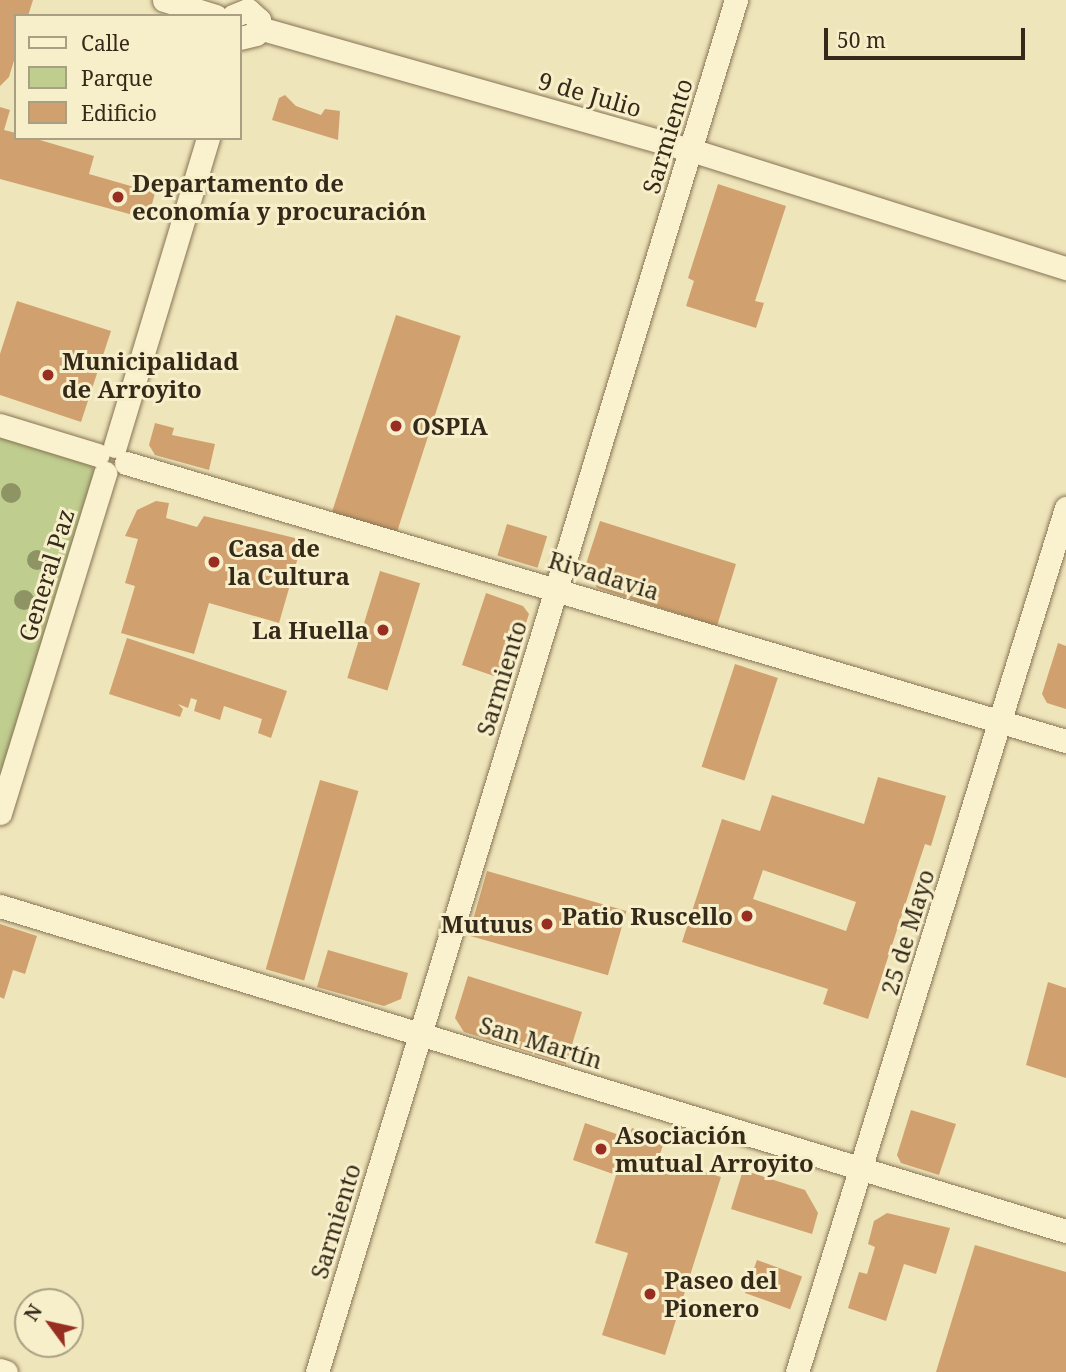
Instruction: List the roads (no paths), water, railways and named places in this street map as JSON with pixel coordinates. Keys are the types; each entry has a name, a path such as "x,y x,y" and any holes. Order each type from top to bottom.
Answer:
{"street":[{"path":"164,0 210,14"},
{"name":"Sarmiento","path":"317,1372 736,0"},
{"name":"9 de Julio","path":"246,18 691,150 1066,268"},
{"name":"General Paz","path":"0,813 207,140"},
{"name":"Rivadavia","path":"0,425 1066,741"},
{"name":"25 de Mayo","path":"797,1372 1066,508"},
{"name":"San Martín","path":"0,906 421,1032 1066,1231"},
{"path":"0,1370 6,1372"}],"place":[{"name":"Departamento de economía y procuración","path":"118,197"},
{"name":"Municipalidad de Arroyito","path":"48,375"},
{"name":"OSPIA","path":"396,426"},
{"name":"Casa de la Cultura","path":"214,562"},
{"name":"La Huella","path":"383,630"},
{"name":"Patio Ruscello","path":"747,916"},
{"name":"Mutuus","path":"547,924"},
{"name":"Asociación mutual Arroyito","path":"601,1149"},
{"name":"Paseo del Pionero","path":"650,1294"}]}
